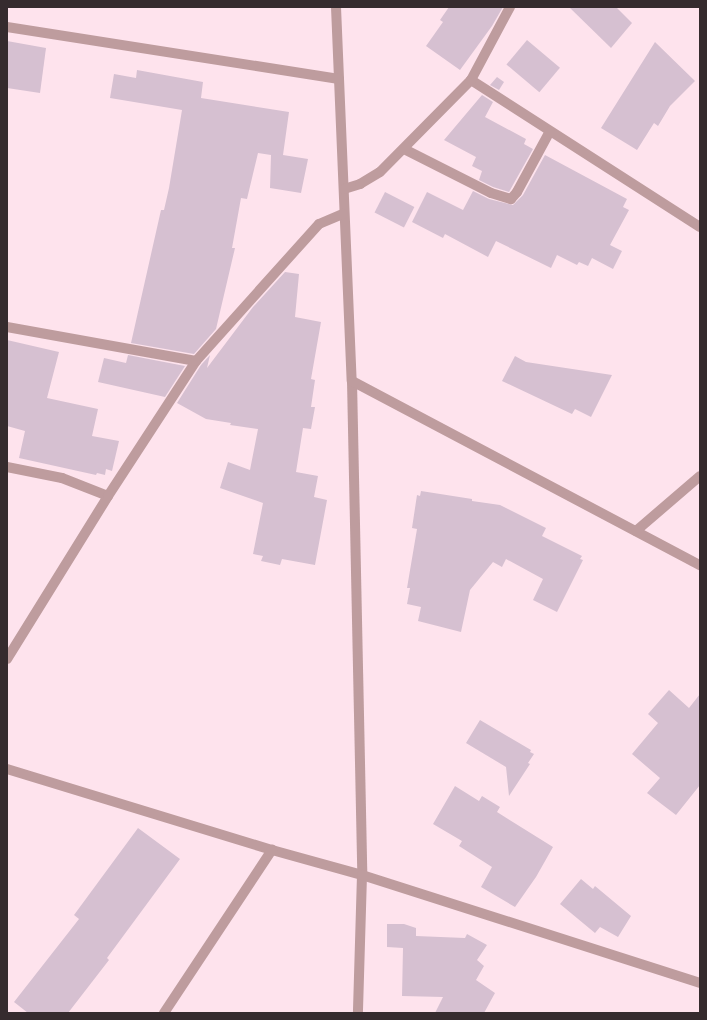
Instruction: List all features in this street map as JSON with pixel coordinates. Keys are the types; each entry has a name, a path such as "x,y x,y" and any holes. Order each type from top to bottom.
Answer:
{"street":[{"path":"336,7 352,381 362,875 358,1013"},
{"path":"344,189 360,184 380,172 471,80 510,7"},
{"path":"7,27 339,79"},
{"path":"471,80 700,227"},
{"path":"404,149 491,193 511,199 517,192 550,130"},
{"path":"7,659 108,496 196,361 319,224 344,214"},
{"path":"7,328 196,361"},
{"path":"352,381 700,565"},
{"path":"7,467 62,478 108,496"},
{"path":"636,531 700,476"},
{"path":"7,769 272,850 362,875 700,983"},
{"path":"164,1013 272,850"}],"building":[{"path":"449,7 503,7 492,26 460,70 426,46 443,22 440,20"},
{"path":"569,7 616,7 632,23 611,48"},
{"path":"527,40 560,68 539,92 506,65"},
{"path":"7,41 46,48 40,93 7,88"},
{"path":"655,42 695,81 670,106 658,126 654,123 637,150 601,128"},
{"path":"137,70 203,82 201,98 289,112 283,155 308,159 301,193 270,188 271,155 258,153 247,199 241,198 232,248 235,248 216,329 194,354 131,343 161,210 164,210 169,188 182,110 110,98 114,74 136,78"},
{"path":"497,77 504,82 499,90 490,85"},
{"path":"482,95 493,102 485,117 526,139 524,144 533,149 509,192 493,187 479,180 482,171 472,166 476,157 444,140"},
{"path":"545,155 627,199 623,207 629,210 610,245 622,251 613,269 592,258 588,266 579,262 577,265 557,255 551,268 496,241 488,257 445,234 443,238 412,222 427,192 463,210 473,191 489,199 513,205 523,195"},
{"path":"385,192 414,207 404,227 375,212"},
{"path":"285,272 299,274 295,317 321,322 311,379 315,380 311,407 315,407 311,429 303,428 296,472 318,476 314,497 327,500 315,565 282,559 280,565 261,561 263,556 253,554 263,503 220,488 228,462 250,470 258,429 230,425 231,423 206,419 177,403 201,365 210,355 207,368 253,307"},
{"path":"7,340 59,352 47,398 98,409 92,436 119,441 112,471 106,469 105,475 97,473 96,475 19,458 25,431 7,426"},
{"path":"128,355 185,366 165,397 98,382 104,358 126,363"},
{"path":"515,356 526,362 612,375 591,417 575,409 572,414 502,381"},
{"path":"421,491 500,505 546,528 542,536 582,556 580,559 583,560 557,612 533,600 543,579 506,559 502,567 493,562 470,590 461,632 418,621 421,607 407,604 410,588 407,588 417,529 412,528 417,495 420,496"},
{"path":"669,690 689,708 700,694 700,785 676,815 647,793 660,778 632,754 658,723 648,714"},
{"path":"480,720 531,750 530,752 534,754 528,763 530,764 509,796 506,767 466,743"},
{"path":"455,786 479,801 482,796 500,807 497,812 553,847 536,877 515,907 481,887 492,867 459,846 462,841 433,824"},
{"path":"138,828 180,859 107,958 109,960 68,1013 28,1013 14,1002 79,919 74,915"},
{"path":"581,879 593,889 595,886 631,916 618,937 600,927 595,933 560,904"},
{"path":"387,924 404,924 416,928 416,936 465,938 467,934 487,945 477,960 484,966 476,980 495,993 484,1013 435,1013 443,997 402,996 403,948 387,947"}]}
